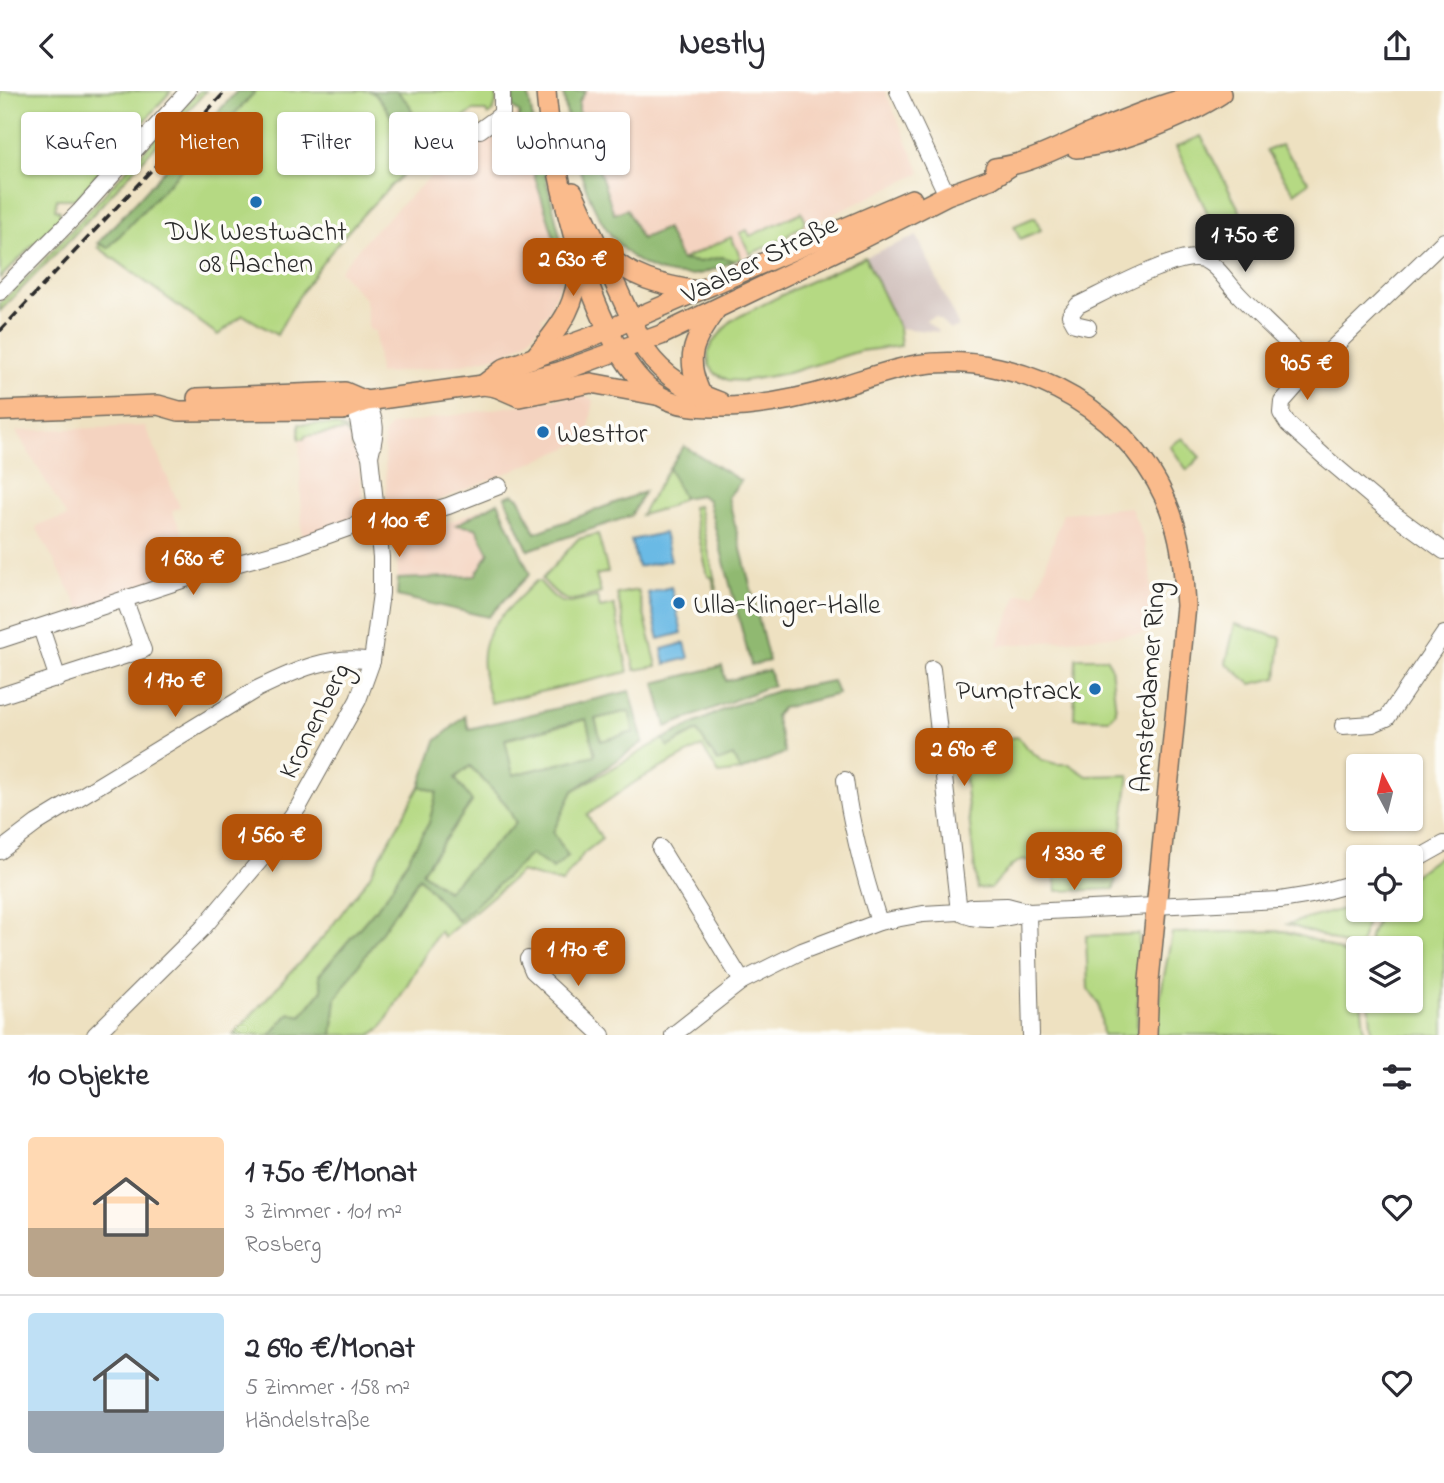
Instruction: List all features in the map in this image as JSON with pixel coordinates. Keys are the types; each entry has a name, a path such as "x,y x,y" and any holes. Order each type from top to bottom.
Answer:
{"main road":[{"path":"546,91 559,181 588,247 640,277 698,292"},
{"name":"Vaalser Straße","path":"0,411 161,405 179,411 332,411 366,401 490,386 559,372 637,332 716,310 984,169 1009,167 1195,95 1216,93"},
{"name":"Vaalser Straße","path":"637,332 698,292 945,190"},
{"path":"533,359 571,306 588,247"},
{"name":"Amsterdamer Ring","path":"588,247 651,358 681,385 733,407"},
{"name":"Amsterdamer Ring","path":"588,247 613,342 637,377 660,396 689,408 733,407 786,401 887,370 919,365 957,363 989,366 1033,378 1090,407 1108,421 1135,451 1158,485 1174,522 1183,563 1185,606 1149,980 1147,1035"},
{"path":"702,396 693,372 691,355 696,337 716,310"},
{"name":"Vaalser Straße","path":"490,386 505,368 533,359 613,342"},
{"path":"490,386 519,397 591,383 660,396"}],"street":[{"path":"0,292 65,227 188,91"},
{"path":"480,130 502,114 502,91"},
{"path":"898,91 945,190"},
{"path":"1444,241 1313,367 1282,403 1282,413 1287,424 1385,508 1444,551"},
{"path":"1088,327 1075,324 1070,315 1078,306 1184,258 1201,259 1215,269 1242,299 1313,367"},
{"name":"Kronenberg","path":"95,1035 202,929 262,858 299,806 358,700 372,661 381,593 370,456 376,435 375,418 366,401"},
{"path":"0,640 377,519 424,513 499,486"},
{"path":"0,696 143,650 125,601"},
{"path":"41,628 58,679"},
{"path":"1343,726 1373,724 1387,718 1444,634"},
{"path":"0,851 37,823 257,689 293,672 325,662 354,657 372,661"},
{"path":"932,669 959,912"},
{"path":"845,780 855,836 879,922"},
{"path":"1423,856 1444,844"},
{"path":"660,848 743,981"},
{"path":"673,1035 743,981 802,951 879,922 923,914 959,912 972,907 1007,907 1028,912 1280,900 1346,886"},
{"path":"1028,912 1031,1035"},
{"path":"528,959 533,971 602,1035"}],"shaded area":[{"path":"567,91 885,91 921,173 741,258 702,273 676,274 652,268 631,255 613,239 600,221 588,175 630,175 630,112 572,112"},
{"path":"492,133 492,175 538,175 562,259 561,281 548,314 542,317 543,322 526,342 503,355 458,365 379,374 375,331 369,330 365,299 339,271 370,235 434,175 478,175 478,143"},
{"path":"917,236 959,327 950,329 936,316 925,320 939,332 899,328 865,257"},
{"path":"583,395 594,400 587,440 435,502 406,509 392,507 387,503 384,439 385,432 392,425"},
{"path":"299,424 338,425 353,434 365,513 302,538"},
{"path":"145,426 180,507 172,511 200,571 80,609 36,527 67,517 16,431"},
{"path":"498,502 527,569 398,588 397,542 400,535 443,525"},
{"path":"1131,507 1144,541 1151,575 1149,633 997,646 1018,594 1036,594 1063,513"}],"green space":[{"path":"0,91 171,91 141,125 141,112 21,112 21,175 97,175 76,199 57,199 55,209 60,211 60,218 0,278"},
{"path":"199,91 206,91 187,112 180,112"},
{"path":"237,91 256,91 236,112 218,112"},
{"name":"DJK Westwacht 08 Aachen","path":"248,91 497,91 495,105 488,115 486,111 389,112 389,175 403,175 341,239 306,286 277,335 243,315 218,335 98,247 167,175 263,175 263,112 228,112"},
{"path":"370,91 397,91 413,112 389,113"},
{"path":"513,91 528,91 531,112 519,112 513,108"},
{"path":"563,91 586,91 579,102 579,112 567,112"},
{"path":"1201,136 1243,217 1216,231 1176,147"},
{"path":"155,139 155,146 141,162 141,154"},
{"path":"1281,145 1309,182 1294,193 1266,151"},
{"path":"122,175 129,175 0,311 0,303 35,270"},
{"path":"160,175 177,175 108,248 98,243"},
{"path":"534,175 545,175 562,249 558,250"},
{"path":"582,175 601,175 614,214 627,209 641,239 666,228 681,260 699,262 722,257 734,261 706,272 688,275 657,270 632,257 612,236 596,210"},
{"path":"802,212 805,220 802,227 784,239 750,254 740,233 747,230 750,236"},
{"path":"1035,217 1041,230 1020,239 1014,226"},
{"path":"731,237 741,258 734,261 722,257 699,262 681,260"},
{"path":"865,257 899,328 901,346 860,351 788,373 743,381 728,380 716,374 709,365 708,354 712,343 732,320"},
{"path":"299,424 326,424 342,428 348,432 353,439 356,448 353,449 352,439 345,431 299,439"},
{"path":"1182,438 1200,457 1187,470 1170,446"},
{"path":"684,446 741,481 728,497 769,661 751,665 708,500 700,495 683,498 669,468"},
{"path":"669,468 683,498 669,507 641,515"},
{"path":"644,492 631,516 528,550 505,497 513,494 520,499 535,533"},
{"path":"498,502 530,574 488,617 397,596 398,579 475,576 489,553 476,528 456,525"},
{"path":"698,506 717,589 715,590 712,577 709,577 707,572 692,507"},
{"path":"598,534 608,572 596,575 601,593 573,600 563,598 542,579 578,539"},
{"path":"536,581 564,603 597,597 600,608 614,605 628,672 491,703 485,680 484,647 497,622"},
{"path":"638,590 657,666 635,670 617,594"},
{"path":"1235,624 1281,638 1277,678 1251,684 1226,663"},
{"name":"Pumptrack","path":"1076,658 1106,658 1111,666 1116,712 1109,719 1074,718"},
{"path":"722,666 726,681 769,670 773,685 666,727 655,683"},
{"path":"833,681 838,694 782,708 775,716 785,753 740,771 733,756 718,762 697,731 668,747 663,739 729,707 777,691"},
{"path":"630,691 643,742 573,791 553,832 568,856 553,869 531,854 458,921 419,877 336,998 332,1035 270,1035 290,1013 301,1016 322,990 319,975 386,897 429,823 437,792 420,786 436,741 465,716 469,729","holes":["629,711 634,732 601,741 595,719","586,719 595,755 513,775 505,739","470,766 505,803 516,823 447,891 422,872 472,801 455,778"]},
{"path":"629,711 635,732 601,741 595,719"},
{"path":"587,719 596,755 513,775 504,740"},
{"path":"697,731 717,761 733,756 740,771 719,774 702,746 638,780 587,815 602,839 584,853 562,883 521,872 444,937 439,931 382,1027 371,1035 332,1035 336,998 419,877 458,921 532,853 568,856 552,832 573,791 663,739 668,747"},
{"path":"1018,737 1042,760 1069,764 1087,776 1129,775 1114,889 1057,891 1055,874 1023,859 1011,866 991,888 977,889 961,744"},
{"path":"470,766 505,803 516,823 448,891 422,872 472,802 455,778"},
{"path":"420,786 437,792 429,823 386,897 319,975 322,990 301,1016 290,1013 270,1035 233,1035 325,935 369,877"},
{"path":"1444,853 1444,1035 1372,1035 1370,1013 1423,1013 1423,936 1370,936 1376,922 1423,922 1423,868"},
{"path":"1346,908 1346,922 1367,922 1363,936 1346,936 1346,946 1287,924"},
{"path":"1284,931 1332,947 1346,955 1346,1013 1362,1013 1365,1035 1155,1035 1172,933"},
{"path":"1139,934 1137,1035 1103,1035 1099,1004 1088,989 1086,936"}],"water":[{"path":"664,533 671,560 638,567 631,540"},
{"path":"671,587 682,633 659,639 648,593"},
{"path":"685,643 689,658 665,664 662,649"}],"railway":[{"path":"0,331 226,91"}],"place":[{"name":"DJK Westwacht 08 Aachen","path":"256,202"},
{"name":"Westtor","path":"543,432"},
{"name":"Ulla-Klinger-Halle","path":"679,603"},
{"name":"Pumptrack","path":"1095,689"}]}
